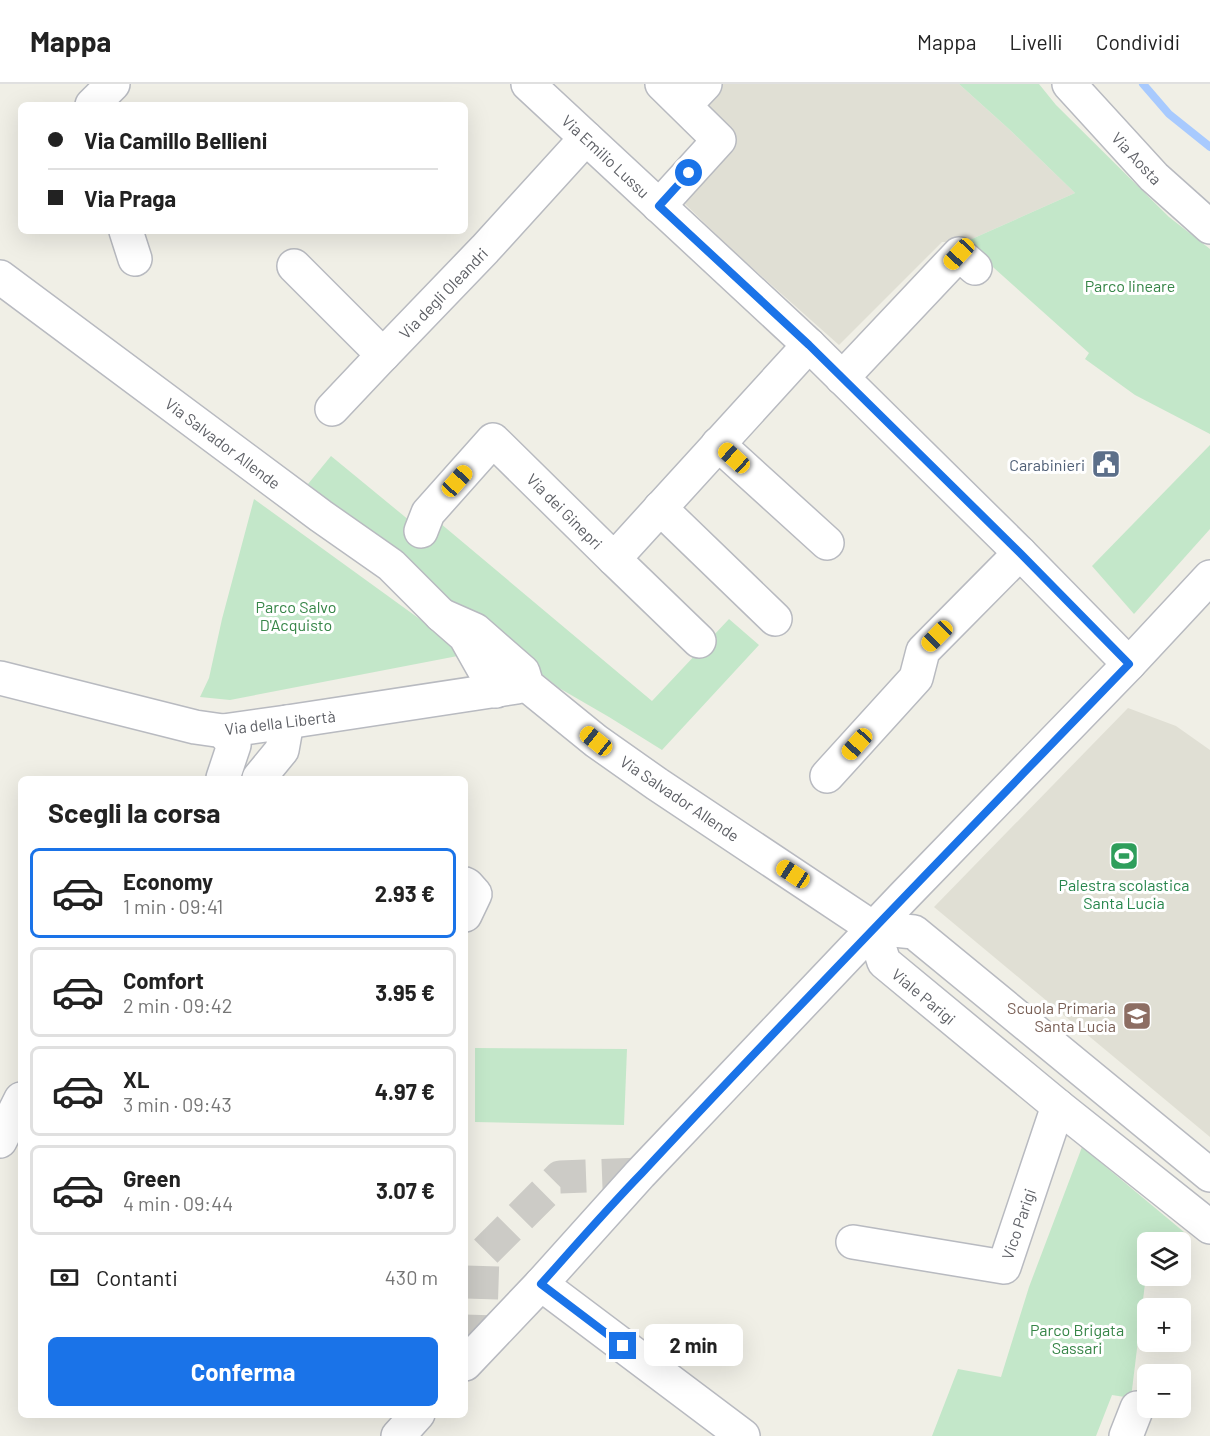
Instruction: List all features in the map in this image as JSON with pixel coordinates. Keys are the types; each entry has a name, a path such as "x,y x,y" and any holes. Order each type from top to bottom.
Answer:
{"street":[{"path":"95,102 112,84"},
{"name":"Via Emilio Lussu","path":"528,84 809,345 1129,664"},
{"name":"Via Aosta","path":"1069,84 1154,177 1210,227"},
{"path":"659,206 719,140 684,91"},
{"name":"Via degli Oleandri","path":"333,409 485,249 586,138"},
{"path":"842,378 959,254 975,268"},
{"path":"294,266 384,355"},
{"name":"Via Salvador Allende","path":"0,277 329,522 391,565 465,636 512,688 596,741 873,928"},
{"name":"Via dei Ginepri","path":"421,531 428,513 493,440 614,559 809,345"},
{"path":"718,444 827,543"},
{"path":"660,508 775,619"},
{"path":"828,776 916,678 923,651 1020,553"},
{"path":"614,559 699,641"},
{"path":"468,1361 640,1174 873,928 1129,664 1210,576"},
{"name":"Via della Libertà","path":"0,678 195,727 223,731 512,688"},
{"path":"261,776 282,750 287,722"},
{"path":"223,731 234,745 224,776"},
{"path":"468,886 476,894 468,909"},
{"path":"873,928 914,932 1210,1175"},
{"name":"Viale Parigi","path":"873,928 884,962 1058,1106 1210,1227"},
{"path":"0,1141 18,1105"},
{"name":"Vico Parigi","path":"853,1242 1004,1267 1058,1106"},
{"path":"0,1147 18,1151"},
{"path":"541,1284 743,1436"},
{"path":"398,1436 414,1418"}],"shaded area":[{"path":"721,84 959,84 1075,193 965,242 942,242 839,345 731,249 679,198 729,143 698,110"},
{"name":"Scuola Primaria Santa Lucia","path":"1128,708 1176,726 1210,750 1210,1137 934,907"}],"green space":[{"name":"Parco lineare","path":"959,84 1039,84 1056,105 1169,217 1210,249 1210,434 1135,395 1085,359 1089,353 965,242 1075,193"},
{"path":"1210,445 1210,529 1134,614 1092,566"},
{"path":"331,456 421,530 428,513 652,701 729,619 759,645 662,750 559,688 308,484"},
{"name":"Parco Salvo D'Acquisto","path":"254,499 468,654 230,700 200,697 209,678"},
{"path":"475,1048 627,1049 624,1125 475,1122"},
{"name":"Parco Brigata Sassari","path":"1082,1147 1184,1232 1137,1232 1137,1286 1145,1286 1143,1298 1137,1298 1137,1349 1131,1398 1112,1395 1096,1436 932,1436 958,1369 1001,1377 1029,1287"}],"waterway":[{"path":"1143,84 1169,114 1210,147"}],"tunnel":[{"path":"480,1348 483,1254 560,1177 640,1174"}],"place":[{"name":"Carabinieri","path":"1106,464"},
{"name":"Palestra scolastica Santa Lucia","path":"1124,856"},
{"name":"Scuola Primaria Santa Lucia","path":"1137,1016"}],"route":[{"path":"623,1346 541,1284 640,1174 905,895 1129,664 809,345 659,206 689,173"}]}
